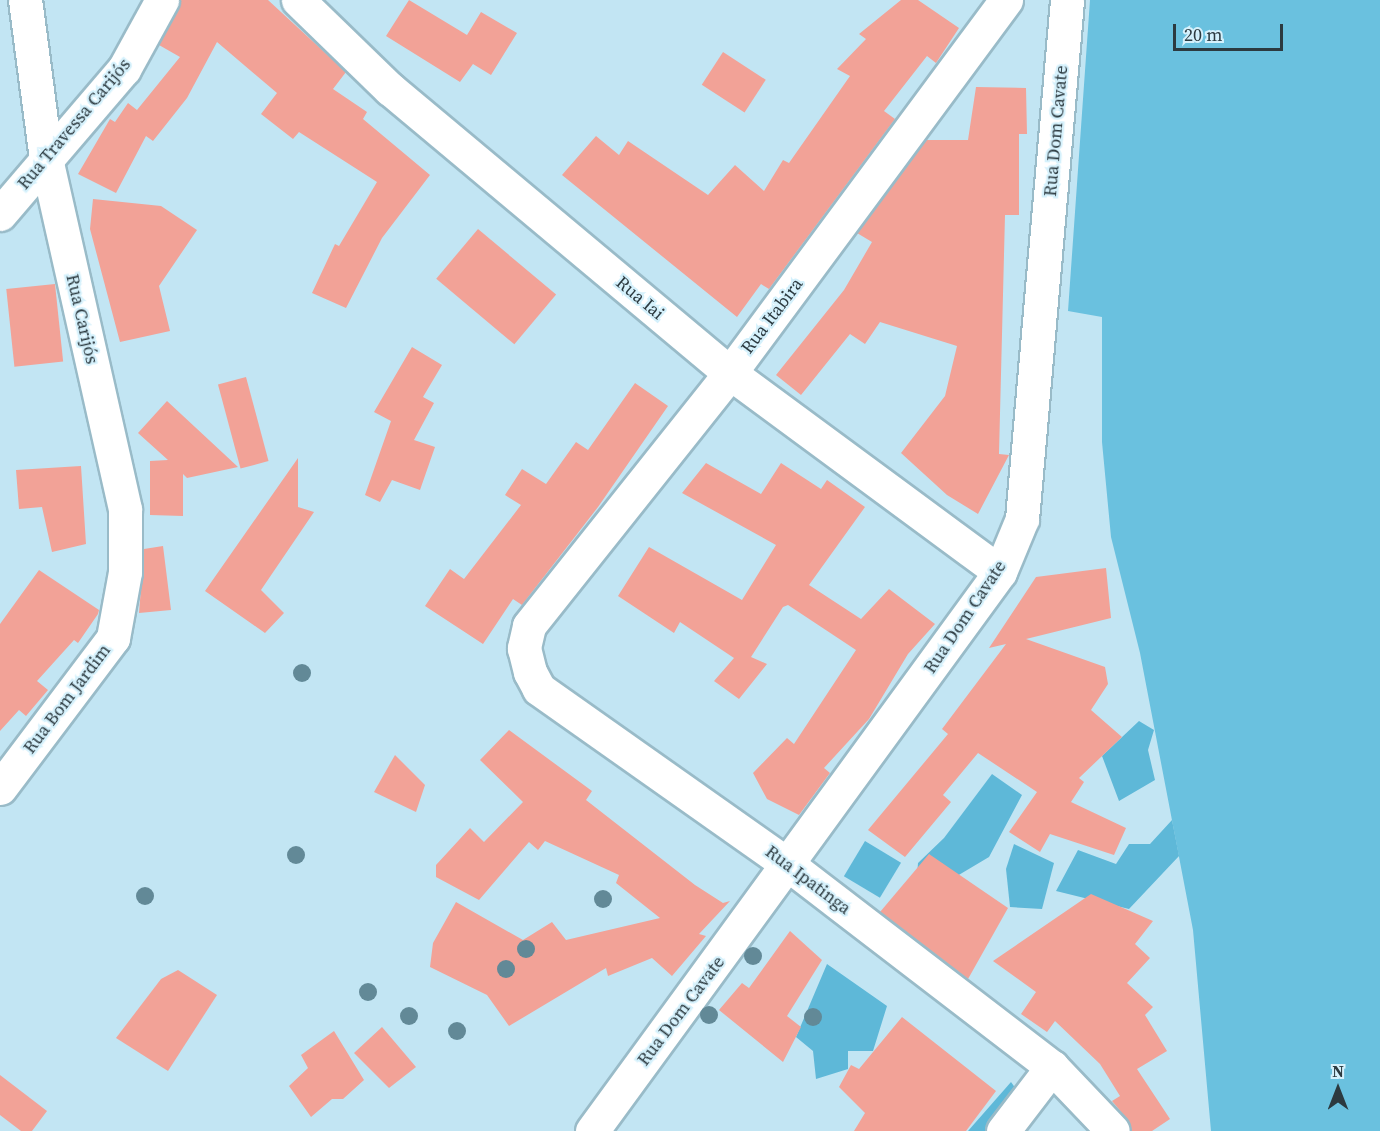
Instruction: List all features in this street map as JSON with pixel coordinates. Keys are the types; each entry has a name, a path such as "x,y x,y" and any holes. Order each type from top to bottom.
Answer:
{"street":[{"name":"Rua Carijós","path":"25,0 46,159 125,509 125,572 113,638"},
{"name":"Rua Travessa Carijós","path":"0,214 124,69 162,0"},
{"name":"Rua Iai","path":"298,0 390,89 730,374 1000,572"},
{"name":"Rua Itabira","path":"529,626 730,374 1006,0"},
{"name":"Rua Dom Cavate","path":"592,1131 790,866 1000,572 1022,519 1067,0"},
{"name":"Rua Ipatinga","path":"529,626 525,648 530,672 539,689 790,866 1052,1067 1113,1131"},
{"name":"Rua Bom Jardim","path":"0,788 113,638"},
{"path":"1003,1131 1052,1067"}],"shaded area":[{"path":"1090,0 1380,0 1380,1131 1211,1131 1193,930 1140,653 1111,537 1102,442 1102,317 1068,311"},
{"path":"1139,721 1154,730 1148,750 1155,780 1119,801 1102,756"},
{"path":"992,774 1022,795 989,857 915,901 918,863 944,838"},
{"path":"1172,820 1179,856 1129,909 1056,891 1078,850 1116,864 1129,844 1150,844"},
{"path":"865,841 901,863 880,898 844,876"},
{"path":"1014,844 1054,863 1042,909 1010,907 1006,869"},
{"path":"827,964 887,1006 873,1051 848,1051 848,1069 816,1079 813,1051 796,1037"},
{"path":"1011,1082 1019,1093 994,1131 968,1131"}],"building":[{"path":"181,0 268,0 346,72 333,89 367,112 363,119 430,175 382,238 346,308 312,293 335,244 339,246 377,182 299,132 293,139 261,114 277,93 217,42 187,98 153,141 146,136 116,193 78,174 110,119 115,122 128,103 137,110 180,57 159,45"},
{"path":"409,0 467,35 481,12 517,33 491,75 473,64 460,82 386,36"},
{"path":"901,0 918,0 959,28 936,63 927,56 884,111 895,119 769,289 761,284 737,317 562,175 596,136 619,155 628,141 708,195 735,165 764,191 783,160 789,163 850,76 837,69 866,39 859,34"},
{"path":"723,52 766,80 745,112 702,85"},
{"path":"976,87 1026,88 1027,134 1019,134 1019,215 1005,215 999,454 1009,455 978,514 947,495 901,453 945,396 957,346 880,322 865,344 850,334 801,395 776,375 844,290 872,242 857,233 926,140 968,140"},
{"path":"93,199 161,206 197,230 159,286 170,331 120,342 90,229"},
{"path":"478,229 556,295 514,344 436,279"},
{"path":"55,284 63,362 14,367 6,289"},
{"path":"412,347 442,365 423,397 434,403 414,440 435,447 420,490 392,480 380,502 365,495 391,421 374,412"},
{"path":"246,377 269,461 241,469 218,385"},
{"path":"635,383 668,406 598,507 522,605 513,599 483,644 425,606 450,569 464,579 521,505 505,495 522,469 546,484 576,442 588,450"},
{"path":"167,401 238,467 187,478 183,474 183,516 150,515 150,461 168,460 138,433"},
{"path":"298,458 298,507 314,512 261,590 284,613 265,633 205,591"},
{"path":"706,463 761,494 781,463 821,489 827,480 865,507 809,585 861,619 889,589 935,624 908,654 869,719 824,768 830,773 799,815 767,799 753,773 787,738 794,744 856,650 788,605 783,607 751,657 767,664 739,699 714,681 734,658 680,622 674,633 618,596 649,547 742,600 776,545 682,493"},
{"path":"81,466 86,544 52,552 42,507 19,509 16,470"},
{"path":"163,546 171,610 139,613 144,549"},
{"path":"1106,568 1111,618 1026,639 1105,667 1108,684 1091,710 1122,737 1079,778 1084,782 1071,802 1126,828 1114,855 1050,834 1040,852 1009,832 1037,792 978,753 943,795 951,802 905,857 868,830 948,734 942,729 1006,644 989,648 1036,577"},
{"path":"39,570 99,610 78,643 74,640 37,681 48,690 26,716 19,710 0,731 0,624"},
{"path":"509,730 592,791 586,800 695,885 723,903 730,901 699,934 706,936 672,976 652,958 608,976 606,968 509,1026 487,995 430,967 433,943 456,902 523,940 552,922 566,940 660,918 616,883 619,875 545,841 538,850 529,842 479,900 436,877 436,865 470,828 484,842 523,802 480,760"},
{"path":"395,755 425,785 416,812 374,792"},
{"path":"929,854 1008,908 968,979 880,912"},
{"path":"1091,894 1153,921 1135,944 1150,958 1127,983 1153,1007 1145,1015 1167,1051 1137,1069 1170,1119 1152,1131 1131,1131 1127,1119 1112,1101 1120,1096 1100,1064 1055,1021 1047,1032 1021,1014 1036,992 993,961"},
{"path":"790,931 822,960 787,1016 801,1027 783,1062 719,1010 742,983 749,988"},
{"path":"178,970 217,995 168,1071 116,1038 161,979"},
{"path":"902,1017 996,1091 966,1131 854,1131 865,1113 839,1087 851,1065 859,1069"},
{"path":"382,1027 416,1067 389,1088 354,1053"},
{"path":"334,1031 364,1080 343,1099 332,1099 311,1117 289,1086 308,1068 301,1055"},
{"path":"0,1075 47,1111 32,1131 21,1131 0,1115"}]}
